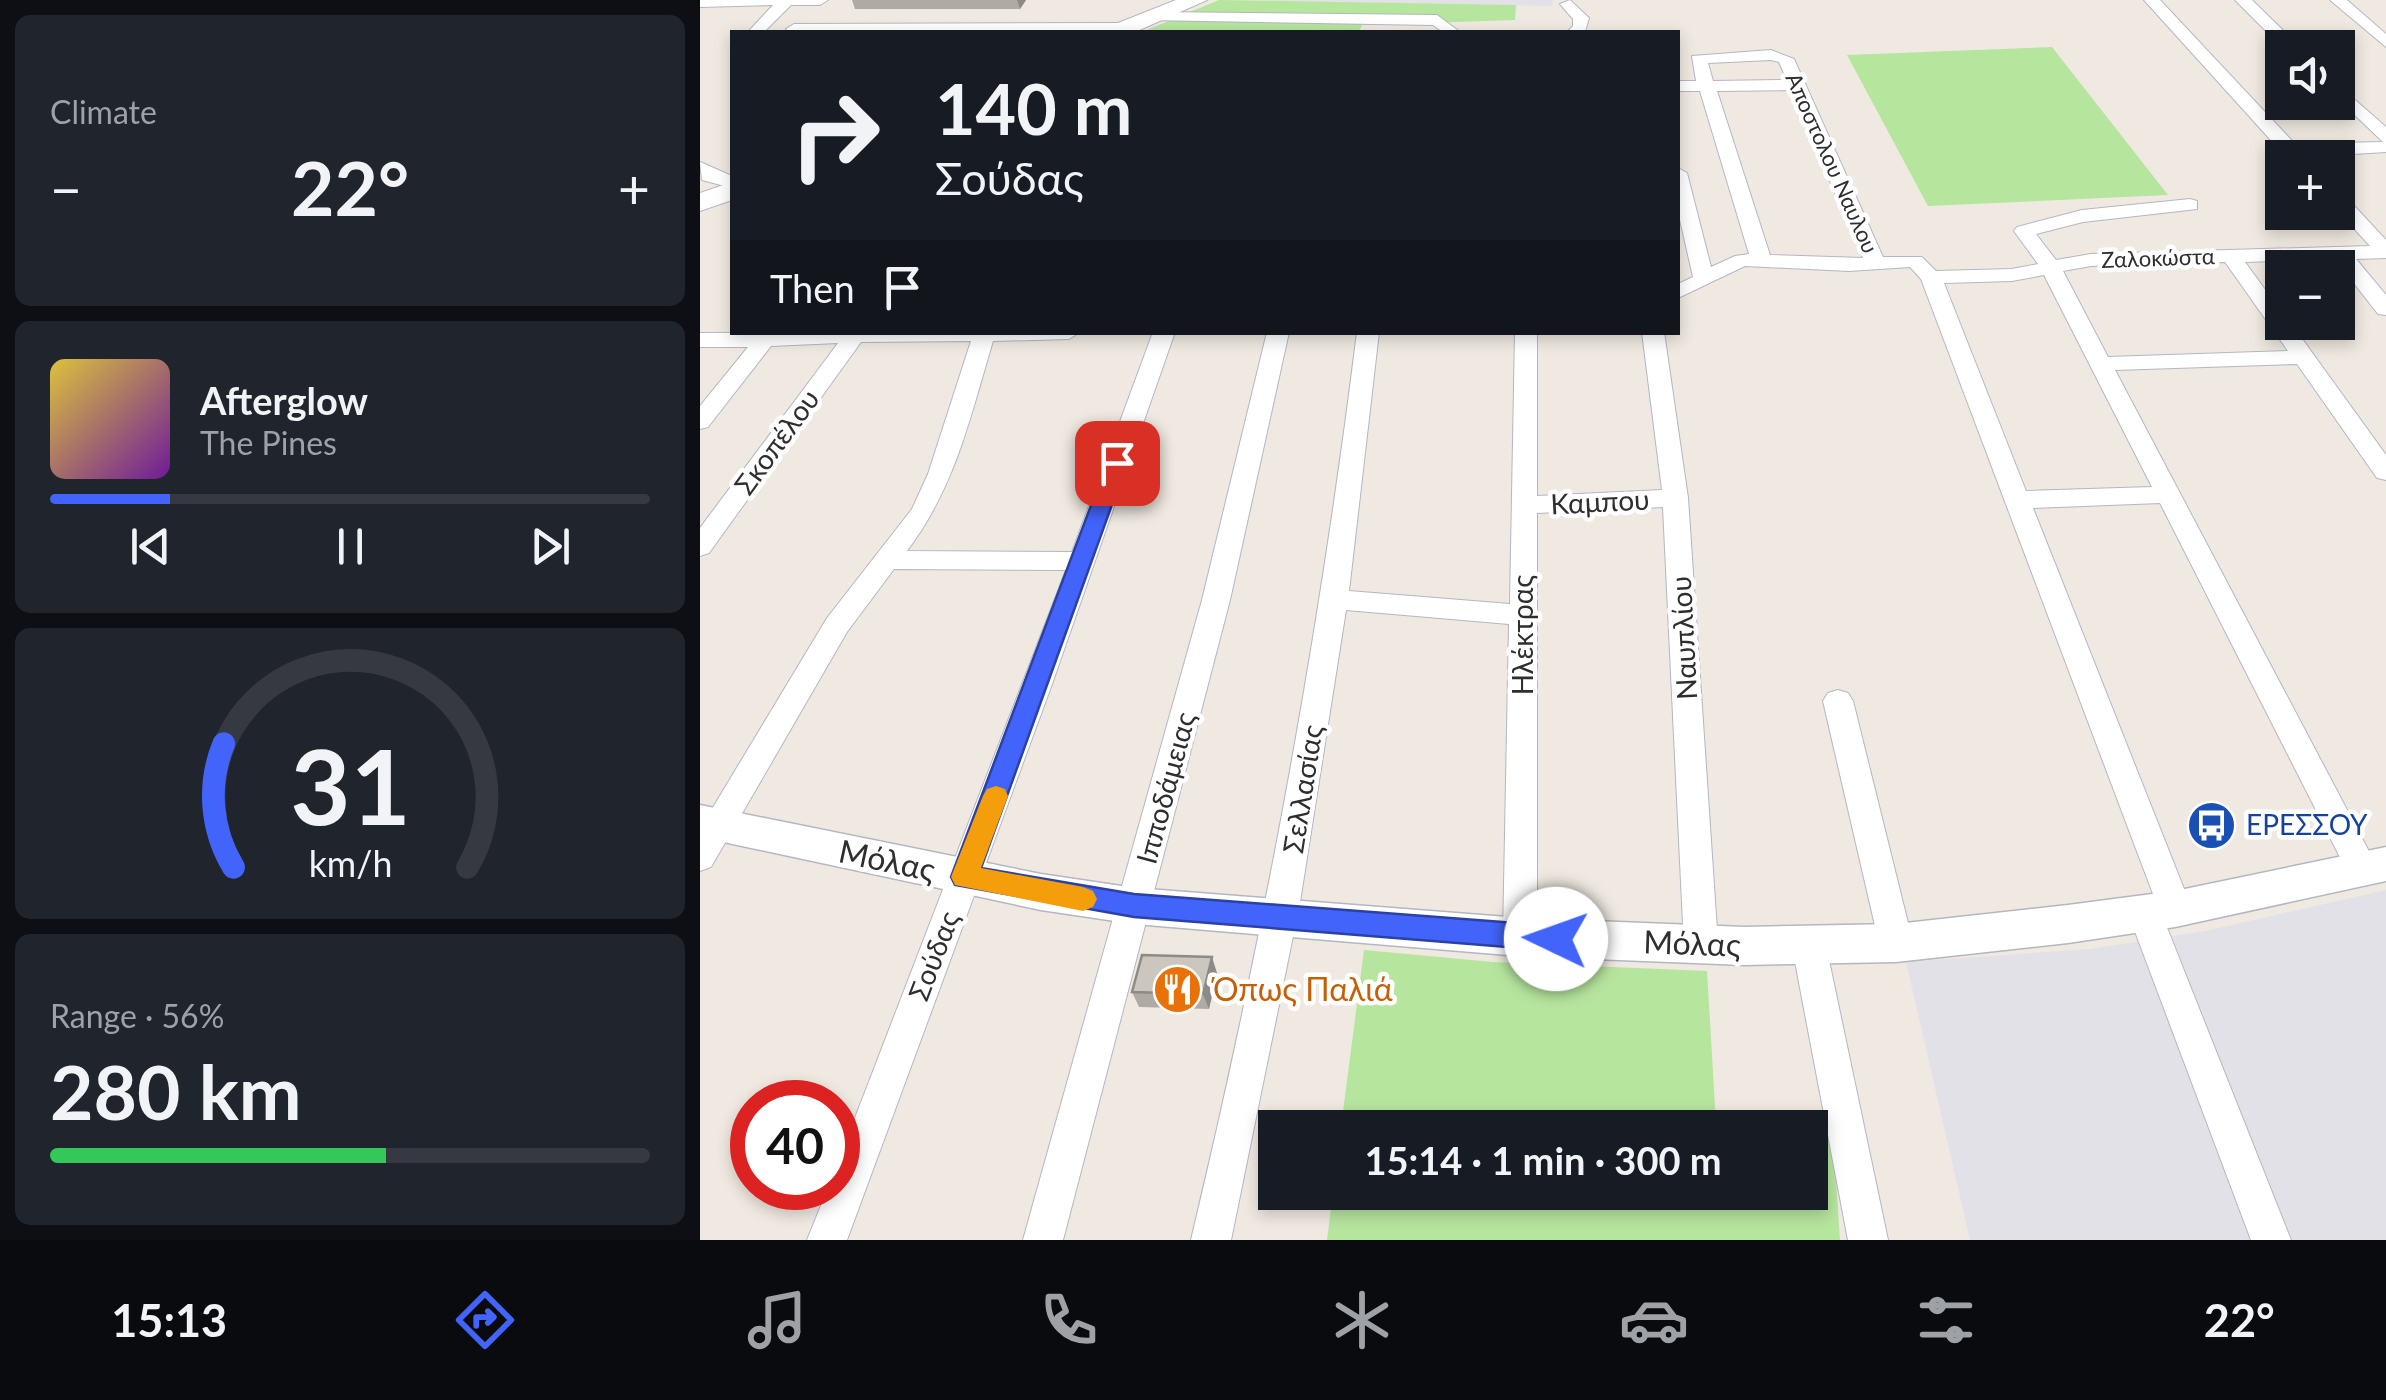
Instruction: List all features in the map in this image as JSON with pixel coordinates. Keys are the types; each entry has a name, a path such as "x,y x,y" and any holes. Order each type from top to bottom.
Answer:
{"main road":[{"path":"1122,30 1196,0"}],"street":[{"path":"758,30 787,0"},
{"path":"700,2 820,0"},
{"path":"820,0 794,29 1122,30"},
{"path":"2152,0 2282,140"},
{"path":"2243,0 2274,30"},
{"path":"2338,0 2386,42"},
{"path":"1560,30 1568,2"},
{"path":"1568,2 1581,18 1578,30"},
{"path":"1153,18 1239,26 1436,20 1449,30"},
{"path":"1681,49 1698,60 1708,86 1761,259"},
{"name":"Αποστολου Ναυλου","path":"1698,60 1780,56 1786,59 1876,264"},
{"path":"1680,86 1798,84"},
{"path":"2355,106 2386,136"},
{"path":"2355,149 2386,147"},
{"path":"700,168 710,176 730,181"},
{"path":"1680,181 1704,280"},
{"name":"Ζαλοκώστα","path":"2050,266 2024,230 2082,216 2190,205"},
{"path":"2355,218 2386,252"},
{"name":"Ζαλοκώστα","path":"2355,253 2386,252"},
{"name":"Ζαλοκώστα","path":"1680,291 1729,264 1761,259 2012,274 2091,260 2265,255"},
{"path":"2230,256 2386,472"},
{"path":"2050,266 2168,494 2374,867"},
{"path":"1923,269 2018,500 2270,1240"},
{"path":"2355,271 2386,309"},
{"path":"700,340 762,342 826,335 889,335"},
{"path":"944,335 1017,335"},
{"name":"Σούδας","path":"827,1240 1163,335"},
{"name":"Ιπποδάμειας","path":"1043,1240 1221,581 1277,335"},
{"name":"Σελλασίας","path":"1211,1240 1252,1067 1281,918 1334,599 1368,335"},
{"name":"Ηλέκτρας","path":"1520,937 1526,335"},
{"name":"Ναυπλίου","path":"1653,335 1675,498 1702,944"},
{"name":"Σκοπέλου","path":"700,547 854,336"},
{"path":"706,834 828,640 884,560 910,531 930,498 983,337"},
{"path":"700,422 762,342"},
{"path":"2100,364 2303,357"},
{"path":"2018,500 2168,494"},
{"name":"Καμπου","path":"1524,505 1675,498"},
{"path":"884,560 1082,560"},
{"path":"1334,599 1523,615"},
{"path":"1838,702 1896,943"},
{"name":"Μόλας","path":"706,834 1134,906 1520,937 1702,944 1896,943 2160,911 2374,867"},
{"path":"1810,946 1868,1240"}],"shaded area":[{"path":"1224,0 1553,0 1552,6"},
{"path":"2386,890 2386,1240 1970,1240 1906,962 2090,949 2205,931"}],"green space":[{"path":"1219,0 1516,5 1515,20 1362,25 1360,30 1147,30"},
{"path":"2052,47 2168,195 1928,206 1847,55"},
{"path":"1364,950 1493,962 1707,971 1715,1110 1343,1110"},
{"path":"1828,1119 1832,1119 1840,1240 1327,1240 1331,1210 1828,1210"}],"building":[{"path":"1142,955 1212,957 1203,994 1132,992"}],"slow traffic":[{"path":"996,796 964,877 1083,899"}],"place":[{"name":"ΕΡΕΣΣΟΥ","path":"2211,825"},
{"name":"Όπως Παλιά","path":"1178,990"}],"route":[{"path":"1117,463 964,877 1134,906 1556,939"}]}
